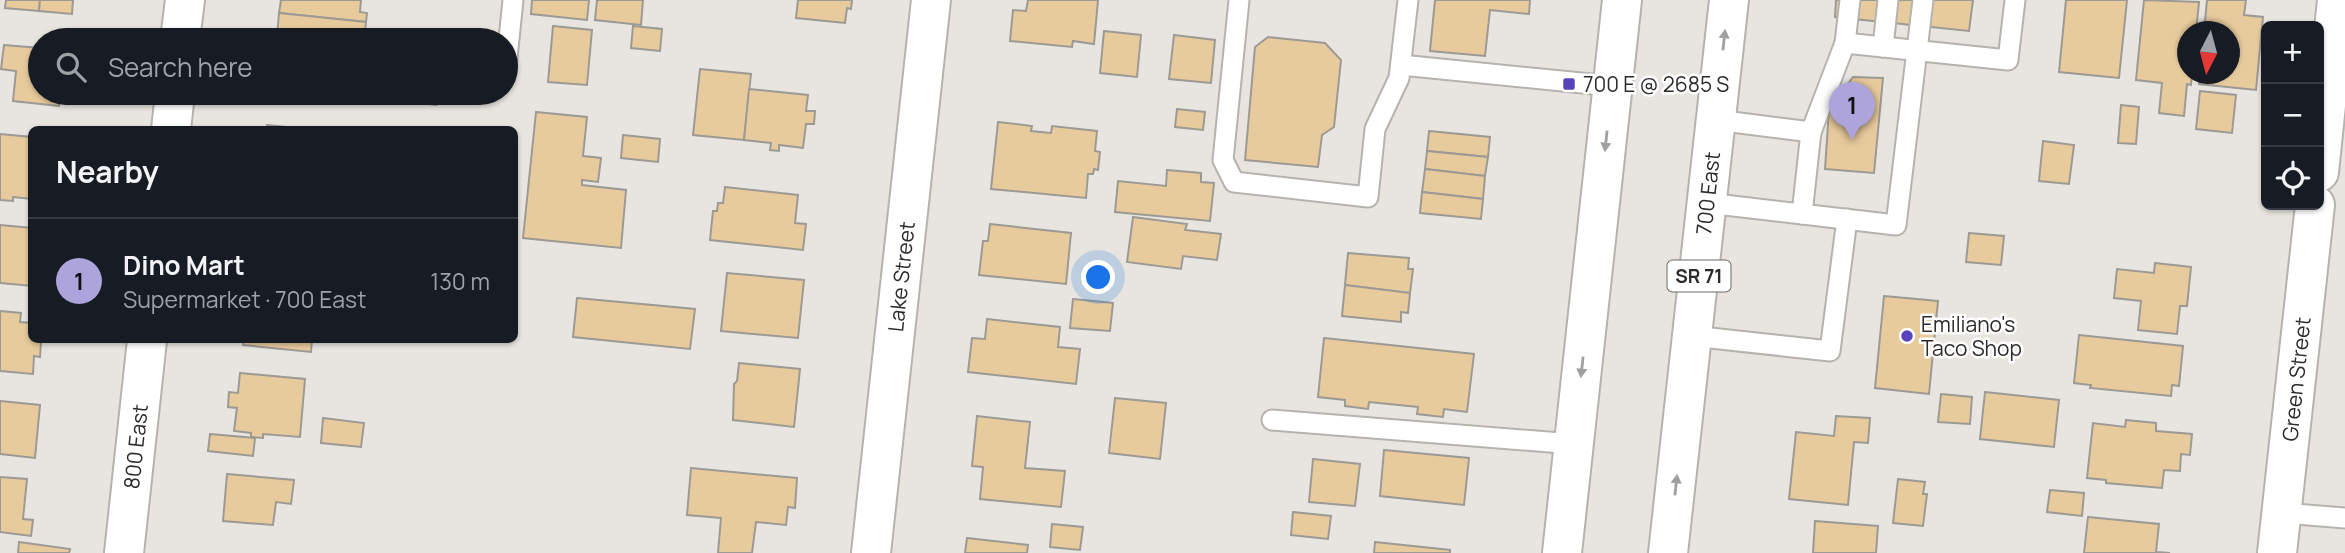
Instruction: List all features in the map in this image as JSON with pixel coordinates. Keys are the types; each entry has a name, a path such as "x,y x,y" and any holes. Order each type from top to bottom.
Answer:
{"street":[{"path":"182,28 185,0"},
{"name":"Lake Street","path":"871,553 931,0"},
{"path":"1562,553 1622,0"},
{"name":"700 East","path":"1668,553 1729,0"},
{"path":"2322,147 2337,0"},
{"path":"171,126 174,105"},
{"name":"Green Street","path":"2277,553 2314,210"},
{"name":"800 East","path":"124,553 147,343"}],"lane":[{"path":"510,28 513,0"},
{"path":"1239,0 1223,160 1234,182 1368,197 1375,129 1399,78 1408,0"},
{"path":"1802,214 1811,131 1845,43 1850,0"},
{"path":"1883,47 1888,0"},
{"path":"1707,203 1896,225 1923,0"},
{"path":"1845,43 2008,60 2015,0"},
{"path":"1401,65 1612,86"},
{"path":"1716,120 1811,131"},
{"path":"1692,336 1830,351 1847,219"},
{"path":"1272,420 1574,444"},
{"path":"2282,513 2345,519"}],"building":[{"path":"6,0 40,0 39,11 5,8"},
{"path":"40,0 73,0 72,14 39,11"},
{"path":"281,0 361,0 360,12 367,13 366,22 279,13"},
{"path":"532,0 589,0 587,20 531,14"},
{"path":"597,0 643,0 641,25 595,20"},
{"path":"798,0 852,0 851,9 847,8 845,23 796,18"},
{"path":"1028,0 1098,0 1094,44 1073,41 1072,47 1010,41 1013,10 1026,11"},
{"path":"1435,0 1530,0 1529,14 1490,10 1485,56 1430,51"},
{"path":"1836,0 1973,0 1969,31 1835,17"},
{"path":"2066,0 2127,0 2119,78 2059,72"},
{"path":"2144,0 2199,2 2197,21 2177,21 2177,84 2187,84 2184,116 2159,113 2162,83 2136,80"},
{"path":"2207,0 2246,0 2244,15 2263,17 2256,90 2199,84 2240,84 2240,21 2205,21"},
{"path":"279,13 366,22 365,28 278,28"},
{"path":"553,26 592,30 587,85 548,82"},
{"path":"633,26 662,29 660,51 631,48"},
{"path":"1104,31 1141,35 1137,77 1100,73"},
{"path":"1174,35 1215,40 1211,83 1169,79"},
{"path":"1268,37 1325,43 1341,60 1334,127 1322,135 1318,167 1245,160 1255,47"},
{"path":"4,45 28,47 28,103 13,101 16,71 1,69"},
{"path":"700,69 751,74 744,140 693,135"},
{"path":"1853,77 1883,78 1874,173 1825,169 1829,110"},
{"path":"749,89 808,95 806,111 815,111 814,124 806,124 803,148 779,145 779,151 770,150 771,143 744,140"},
{"path":"2200,91 2236,95 2232,133 2196,129"},
{"path":"2121,105 2139,107 2136,144 2118,143"},
{"path":"1177,109 1205,112 1203,130 1175,127"},
{"path":"536,112 587,117 583,156 601,158 598,182 582,180 582,185 626,190 621,248 523,238"},
{"path":"998,122 1032,126 1031,131 1051,133 1052,126 1097,131 1095,151 1100,152 1098,170 1094,169 1093,174 1088,174 1086,198 991,189"},
{"path":"1429,131 1490,137 1488,157 1427,151"},
{"path":"0,134 28,137 28,199 13,197 13,201 0,200"},
{"path":"623,135 660,139 658,162 621,158"},
{"path":"2043,141 2074,145 2069,184 2039,181"},
{"path":"1427,151 1488,157 1485,176 1425,169"},
{"path":"1425,169 1485,176 1483,199 1422,192"},
{"path":"1167,170 1201,173 1201,182 1214,183 1210,221 1115,212 1118,181 1166,186"},
{"path":"725,187 798,195 795,223 806,224 803,250 710,240 713,211 717,211 718,203 723,203"},
{"path":"1422,192 1483,199 1481,219 1420,213"},
{"path":"1133,217 1187,224 1185,230 1221,234 1217,260 1183,256 1181,269 1127,262"},
{"path":"990,224 1071,233 1066,284 979,275 983,241 988,241"},
{"path":"0,225 28,228 28,286 0,283"},
{"path":"1969,233 2004,236 2001,265 1966,262"},
{"path":"1348,253 1409,258 1408,269 1413,269 1410,293 1345,285"},
{"path":"2155,263 2191,267 2187,306 2180,306 2177,334 2138,330 2141,301 2114,298 2117,269 2154,273"},
{"path":"727,273 804,280 798,338 721,331"},
{"path":"1345,285 1410,293 1408,313 1401,312 1401,322 1342,316"},
{"path":"1884,296 1938,301 1929,394 1875,388"},
{"path":"577,298 695,309 690,349 573,337"},
{"path":"1073,299 1113,303 1110,331 1070,328"},
{"path":"0,311 21,313 20,322 28,323 28,343 41,343 40,357 34,356 33,374 0,371"},
{"path":"987,319 1060,327 1058,347 1080,349 1076,384 968,372 972,338 985,339"},
{"path":"2079,335 2183,346 2179,386 2172,385 2171,396 2090,388 2091,385 2074,383"},
{"path":"1324,338 1474,354 1467,412 1444,409 1443,417 1417,414 1418,407 1369,402 1368,409 1345,406 1345,400 1318,397"},
{"path":"243,343 312,343 311,352"},
{"path":"739,363 800,369 794,427 733,420 734,384 737,381"},
{"path":"240,373 305,379 300,437 263,434 263,438 251,437 251,433 234,431 237,408 228,407 229,392 238,393"},
{"path":"1985,392 2059,400 2054,447 1980,439"},
{"path":"1941,394 1972,397 1970,424 1938,422"},
{"path":"1115,398 1166,403 1160,459 1109,453"},
{"path":"0,401 40,405 35,458 0,454"},
{"path":"977,416 1030,422 1025,468 1065,471 1061,507 980,499 983,467 972,466"},
{"path":"1836,416 1870,418 1868,443 1854,442 1848,505 1789,499 1796,432 1834,436"},
{"path":"323,418 364,423 361,447 321,443"},
{"path":"2126,420 2156,423 2156,431 2192,434 2190,455 2181,454 2180,471 2164,470 2162,488 2106,483 2106,480 2087,478 2093,423 2125,427"},
{"path":"210,434 255,438 253,456 208,451"},
{"path":"1384,450 1469,458 1464,505 1380,496"},
{"path":"1313,459 1360,464 1355,506 1309,502"},
{"path":"691,468 797,478 795,508 788,507 786,525 756,522 752,553 718,553 721,518 687,515"},
{"path":"227,474 294,480 291,504 276,502 273,525 223,521"},
{"path":"0,477 27,479 23,519 33,520 31,536 0,532"},
{"path":"1898,479 1925,482 1923,494 1927,494 1923,526 1893,523"},
{"path":"2050,490 2084,493 2082,516 2047,512"},
{"path":"1293,512 1331,516 1328,539 1291,535"},
{"path":"2088,517 2159,524 2156,552 2170,553 2084,553"},
{"path":"1815,521 1878,526 1876,553 1813,553"},
{"path":"1052,524 1083,527 1080,550 1050,547"},
{"path":"967,538 1028,545 1027,553 965,553"},
{"path":"19,542 70,549 69,553 18,553"},
{"path":"1375,542 1450,550 1450,553 1374,553"}],"place":[{"name":"700 E @ 2685 S","path":"1569,84"},
{"name":"Dino Mart","path":"1852,140"},
{"name":"Emiliano's Taco Shop","path":"1907,336"}]}
